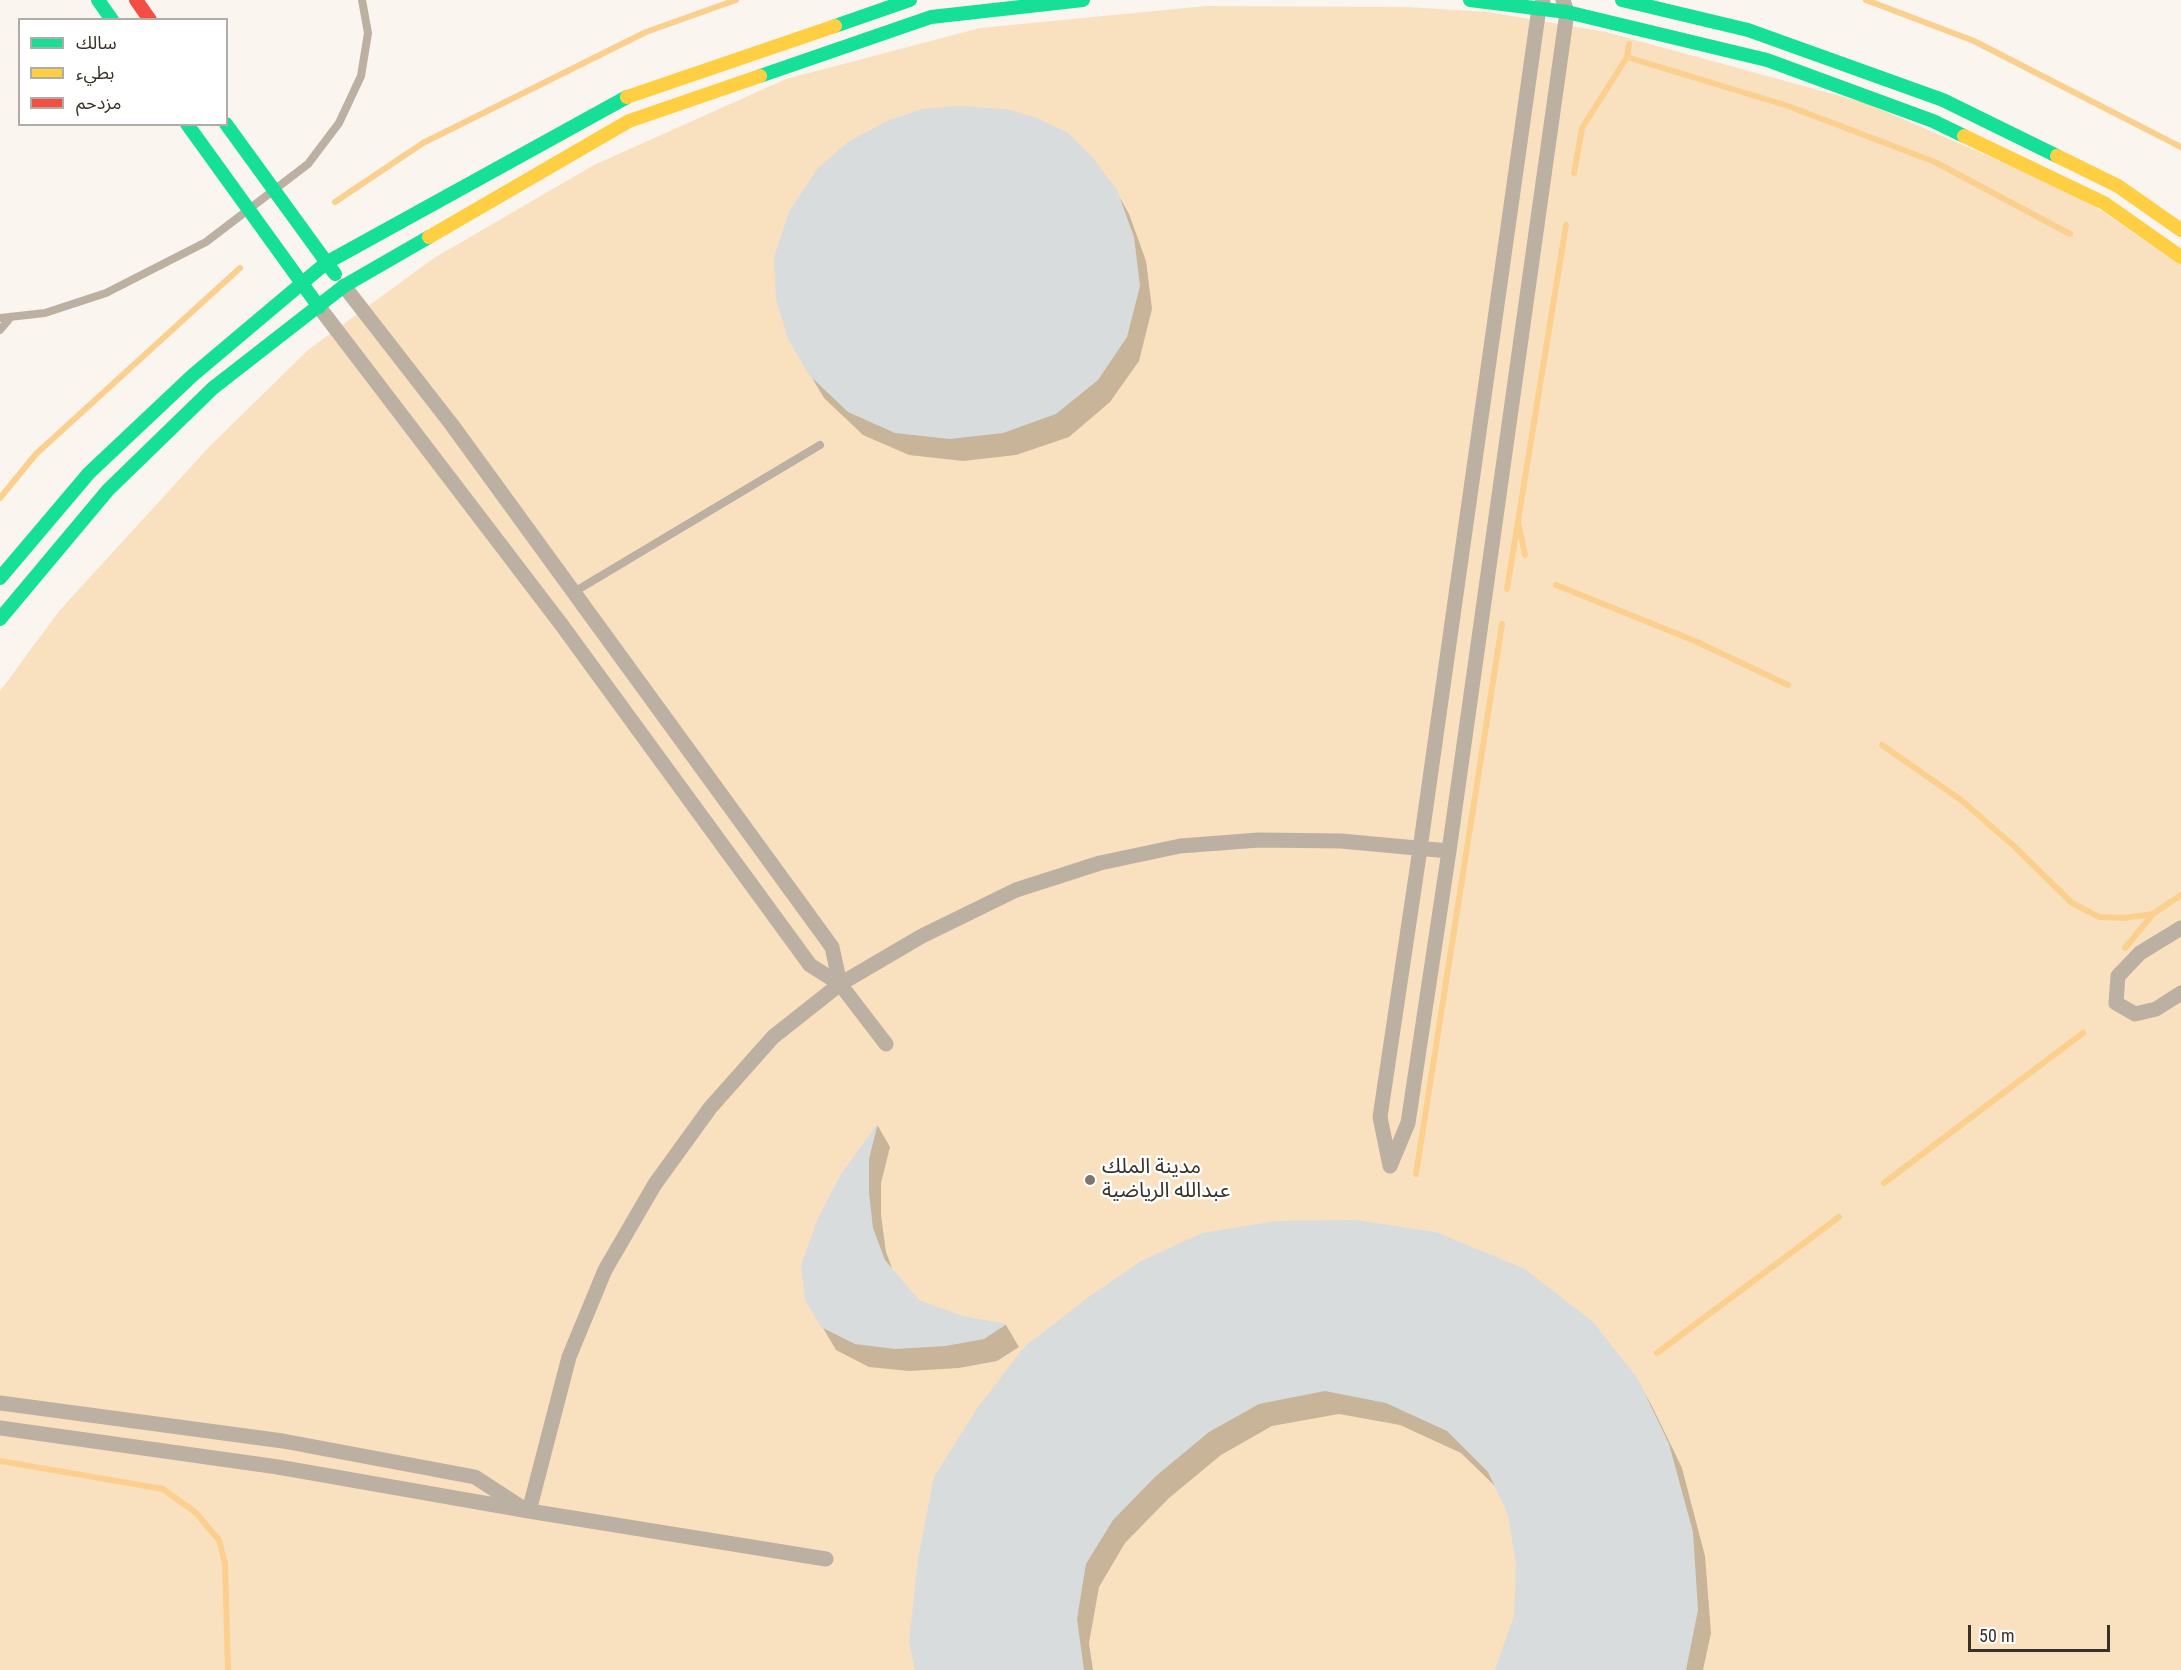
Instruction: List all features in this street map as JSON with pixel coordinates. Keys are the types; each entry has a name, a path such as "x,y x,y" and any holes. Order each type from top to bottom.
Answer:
{"main road":[{"path":"98,0 111,18"},
{"path":"136,0 149,18"},
{"path":"0,578 89,473 193,375 326,263 619,100 910,0"},
{"path":"0,619 116,482 213,388 344,286 629,121 931,17 1083,0"},
{"path":"1470,0 1565,6 1767,60 1933,122 2104,204 2181,257"},
{"path":"1622,0 1748,30 1943,100 2118,186 2181,230"},
{"path":"188,126 319,307"},
{"path":"227,126 344,286"}],"street":[{"path":"1542,4 1380,1117 1390,1166 1408,1123 1449,851 1565,6"},
{"path":"344,286 452,424 832,947 840,984"},
{"path":"319,307 561,624 810,965 840,984 886,1044"},
{"path":"529,1511 569,1357 605,1270 655,1184 710,1108 773,1037 840,984 922,936 1016,890 1100,863 1180,846 1259,840 1341,841 1449,851"},
{"path":"2181,928 2140,953 2118,976 2116,1003 2135,1014 2156,1009 2181,993"},
{"path":"0,1403 283,1441 475,1477 529,1511"},
{"path":"0,1428 278,1467 529,1511 826,1559"}],"lane":[{"path":"0,318 45,313 106,292 206,242 308,164 339,123 361,76 368,33 362,0"},
{"path":"0,330 11,317"},
{"path":"574,592 820,445"}],"shaded area":[{"name":"مدينة الملك عبدالله الرياضية","path":"1206,6 1407,7 1488,12 1606,32 1866,103 2078,195 2181,265 2181,1670 0,1670 0,691 60,610 209,447 308,350 434,258 594,165 786,79 980,28"}],"building":[{"path":"959,106 1006,109 1034,117 1067,132 1093,158 1117,190 1134,237 1140,286 1127,337 1098,380 1056,414 1003,433 950,439 895,433 848,412 809,375 788,339 776,299 774,257 789,212 817,169 848,142 887,121 922,109"},
{"path":"878,1123 869,1159 869,1192 873,1228 885,1260 919,1300 963,1316 1007,1324 984,1339 946,1346 895,1349 855,1344 821,1327 805,1300 801,1266 817,1220 841,1174"},
{"name":"مدينة الملك عبدالله الرياضية","path":"1355,1220 1436,1232 1525,1269 1593,1322 1638,1379 1669,1444 1693,1532 1698,1610 1686,1670 1495,1670 1514,1616 1516,1564 1508,1515 1488,1472 1447,1431 1386,1403 1325,1391 1259,1404 1209,1432 1156,1476 1113,1520 1086,1564 1077,1619 1084,1670 915,1670 909,1642 918,1559 934,1477 976,1410 1024,1347 1090,1296 1141,1261 1202,1233 1277,1221"}],"waterway":[{"path":"335,202 423,143 646,32 736,0"},
{"path":"1866,0 1974,41 2181,147"},
{"path":"1574,173 1582,128 1627,57 1629,44"},
{"path":"1627,57 1788,106 1935,162 2070,234"},
{"path":"1507,589 1566,225"},
{"path":"0,498 36,454 240,268"},
{"path":"1519,526 1525,555"},
{"path":"1556,585 1695,641 1788,685"},
{"path":"1416,1174 1502,624"},
{"path":"1882,745 1961,800 2016,848 2072,903 2099,917 2124,918 2153,914"},
{"path":"2125,948 2153,914 2181,895"},
{"path":"1884,1183 2083,1033"},
{"path":"1657,1353 1839,1217"},
{"path":"0,1461 163,1489 195,1512 219,1540 225,1563 228,1670"}],"traffic: fast":[{"path":"98,0 111,18"},
{"path":"835,26 910,0"},
{"path":"760,76 931,17 1083,0"},
{"path":"1470,0 1567,12 1767,60 1933,121 1964,136"},
{"path":"1622,0 1748,30 1943,100 2057,156"},
{"path":"0,578 89,473 193,375 326,263 627,97"},
{"path":"188,126 319,307"},
{"path":"227,126 335,274"},
{"path":"0,619 108,490 213,388 344,286 429,237"}],"traffic: slow":[{"path":"627,97 835,26"},
{"path":"429,237 629,121 760,76"},
{"path":"1964,136 2104,203 2181,257"},
{"path":"2057,156 2118,186 2181,230"}],"traffic: jam":[{"path":"136,0 149,18"}],"place":[{"name":"مدينة الملك عبدالله الرياضية","path":"1090,1180"}]}
